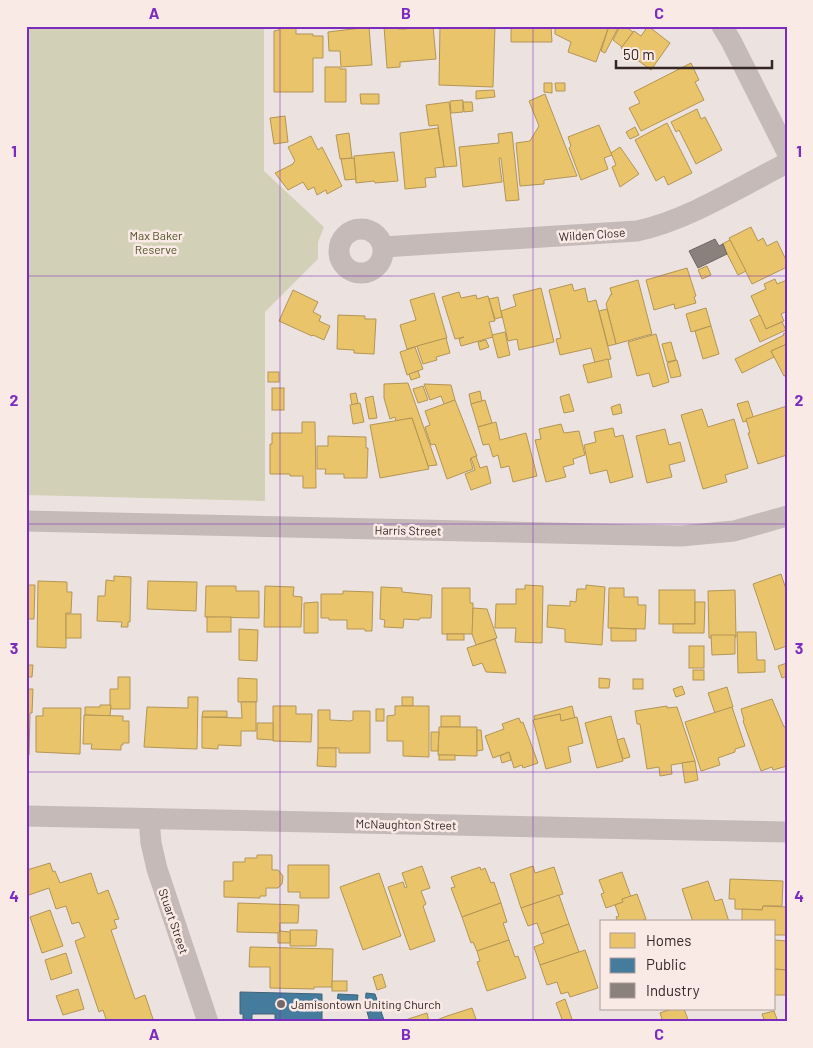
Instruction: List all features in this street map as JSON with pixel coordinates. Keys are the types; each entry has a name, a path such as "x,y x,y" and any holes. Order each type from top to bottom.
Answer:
{"street":[{"path":"722,26 787,152"},
{"name":"Wilden Close","path":"383,247 637,231 655,227 681,217 787,163"},
{"name":"Harris Street","path":"26,521 681,536 734,531 787,516"},
{"name":"McNaughton Street","path":"26,816 787,832"},
{"name":"Stuart Street","path":"149,819 151,843 157,869 208,1022"}],"green space":[{"name":"Max Baker Reserve","path":"26,26 264,26 264,171 324,227 318,242 318,259 265,312 265,501 26,495"}],"building: Homes":[{"path":"280,26 296,26 296,34 323,36 323,58 313,58 313,92 274,92 274,31 279,30"},
{"path":"384,26 398,26 398,29 406,29 406,26 433,26 436,59 400,62 400,67 387,68"},
{"path":"440,26 495,26 493,87 439,85"},
{"path":"511,26 551,26 552,42 511,42"},
{"path":"555,26 609,26 596,62 568,52 571,42 555,34"},
{"path":"609,26 619,26 605,53 601,51"},
{"path":"620,26 625,26 633,32 622,47 613,40"},
{"path":"648,26 670,43 651,70 621,48 634,31 641,36"},
{"path":"369,27 372,65 341,67 340,51 329,51 328,32"},
{"path":"691,63 699,80 695,82 704,100 641,131 629,108 640,103 634,92"},
{"path":"325,67 346,69 346,102 325,102"},
{"path":"544,83 552,83 552,93 544,92"},
{"path":"555,83 565,83 565,91 556,91"},
{"path":"494,90 495,97 476,99 476,91"},
{"path":"360,94 379,94 379,104 361,104"},
{"path":"545,94 577,176 544,180 544,184 520,186 516,143 530,141 539,126 529,101"},
{"path":"463,100 463,112 451,113 450,101"},
{"path":"449,102 457,166 444,167 438,125 429,126 426,105"},
{"path":"463,102 472,102 473,111 464,112"},
{"path":"697,109 701,119 705,117 722,150 696,164 679,130 676,132 671,122"},
{"path":"285,116 288,142 274,144 270,118"},
{"path":"667,123 692,173 668,185 664,176 656,181 635,140"},
{"path":"599,125 612,155 604,158 608,169 581,180 569,148 571,146 568,137"},
{"path":"635,127 639,135 630,139 626,132"},
{"path":"438,128 444,167 435,168 436,177 425,178 426,187 405,189 400,133"},
{"path":"512,132 519,200 506,201 501,158 499,158 502,182 463,187 459,147 499,143 498,134"},
{"path":"349,133 352,158 340,159 336,135"},
{"path":"311,136 318,150 322,147 342,186 327,194 326,190 317,195 314,187 308,190 303,182 288,190 275,173 293,164 295,161 288,147"},
{"path":"620,147 639,174 620,187 612,167 616,165 611,153"},
{"path":"394,152 398,181 356,183 354,156"},
{"path":"354,158 356,179 345,180 341,159"},
{"path":"751,227 758,241 763,238 767,246 777,241 787,262 787,267 752,284 729,238"},
{"path":"730,240 746,271 738,275 722,244"},
{"path":"707,266 711,275 702,279 698,270"},
{"path":"687,268 696,296 694,297 696,303 675,309 674,304 654,310 646,280"},
{"path":"775,279 777,284 787,280 787,311 781,314 784,321 766,329 751,296 766,289 764,284"},
{"path":"638,280 652,334 616,344 606,304 612,295 610,288"},
{"path":"572,284 574,291 585,288 588,302 596,300 611,359 595,363 591,348 560,355 556,339 561,338 549,290"},
{"path":"541,288 554,342 519,350 517,339 508,341 501,311 516,306 513,295"},
{"path":"293,290 318,302 313,312 321,316 319,321 330,326 324,340 279,321"},
{"path":"459,292 461,298 476,295 477,299 488,296 495,321 489,322 493,337 461,346 459,339 464,337 455,339 442,297"},
{"path":"434,293 447,338 407,349 400,325 416,320 410,300"},
{"path":"498,297 502,317 495,319 489,299"},
{"path":"706,308 711,326 691,332 686,314"},
{"path":"607,309 616,344 608,346 599,311"},
{"path":"338,315 365,316 365,319 376,319 374,354 354,353 354,350 337,349"},
{"path":"760,315 766,329 782,322 786,330 760,342 750,320"},
{"path":"711,326 719,354 703,359 695,331"},
{"path":"505,332 510,355 498,358 492,335"},
{"path":"787,332 787,344 771,351 774,357 742,373 735,359"},
{"path":"656,334 669,382 653,387 649,373 637,376 628,342"},
{"path":"446,338 450,353 436,357 437,360 423,364 417,346"},
{"path":"486,340 489,347 480,350 478,342"},
{"path":"671,342 676,360 667,362 662,344"},
{"path":"787,344 787,375 784,376 771,351"},
{"path":"415,347 423,369 407,375 400,352"},
{"path":"608,359 612,377 588,383 583,365"},
{"path":"677,360 681,376 671,378 667,363"},
{"path":"418,371 420,377 411,380 409,374"},
{"path":"268,372 279,372 279,382 268,382"},
{"path":"408,383 437,465 428,466 412,418 396,421 395,417 390,419 384,398 384,384"},
{"path":"424,384 451,385 455,400 444,404 441,396 430,400"},
{"path":"423,386 428,400 418,403 413,389"},
{"path":"272,388 284,388 284,410 272,410"},
{"path":"480,391 482,401 471,404 469,394"},
{"path":"356,393 358,403 352,405 350,394"},
{"path":"569,394 574,411 564,413 560,397"},
{"path":"373,396 377,418 369,419 365,398"},
{"path":"455,400 477,456 470,459 473,469 447,479 435,444 431,445 425,427 430,425 425,411"},
{"path":"485,400 492,423 478,427 471,404"},
{"path":"748,401 754,419 743,422 737,404"},
{"path":"360,403 364,422 353,424 350,405"},
{"path":"620,404 622,413 613,415 611,407"},
{"path":"787,406 787,455 758,464 748,433 750,433 746,419"},
{"path":"702,409 708,427 734,419 748,468 725,475 727,482 703,489 681,415"},
{"path":"412,418 429,469 380,478 370,425"},
{"path":"302,422 315,422 316,488 303,488 303,476 270,474 272,433 302,433"},
{"path":"496,422 500,440 526,433 537,476 513,482 509,466 501,468 498,455 493,457 489,444 483,445 478,427"},
{"path":"561,424 564,433 579,431 585,455 573,459 574,464 563,467 566,477 546,482 535,440 541,439 539,429"},
{"path":"613,428 615,437 623,435 633,477 610,483 607,470 590,474 584,445 596,442 594,432"},
{"path":"665,429 669,445 680,442 685,461 669,465 672,477 647,483 636,436"},
{"path":"328,436 366,437 366,448 368,448 367,478 344,478 344,474 325,474 326,469 317,469 317,446 328,446"},
{"path":"476,456 480,468 487,466 491,483 471,490 465,474 475,470 471,458"},
{"path":"781,574 787,592 787,646 775,650 753,584"},
{"path":"114,576 131,577 130,622 128,622 128,627 121,627 122,622 97,621 98,596 105,596 106,580 114,581"},
{"path":"38,581 67,582 67,592 72,592 71,613 66,613 66,648 37,647"},
{"path":"148,581 197,582 196,611 147,609"},
{"path":"27,585 35,585 34,619 26,619"},
{"path":"525,585 543,586 542,643 515,642 516,628 495,628 496,604 516,604 516,589 525,589"},
{"path":"586,585 605,587 602,645 565,642 565,629 547,627 548,605 570,606 570,601 576,602 577,589 586,589"},
{"path":"206,586 236,586 236,591 259,591 259,618 205,617"},
{"path":"265,586 294,587 293,596 302,597 301,627 264,627"},
{"path":"381,587 402,588 402,592 432,595 431,618 420,618 419,620 404,619 403,628 384,627 385,620 380,619"},
{"path":"442,588 470,588 470,603 473,603 473,634 442,634"},
{"path":"609,588 624,588 624,597 638,597 638,605 646,605 645,629 608,628"},
{"path":"659,590 695,590 695,624 659,624"},
{"path":"735,590 736,637 709,638 708,591"},
{"path":"343,591 373,592 372,631 347,629 347,620 321,618 321,594 343,594"},
{"path":"318,602 318,633 304,633 304,603"},
{"path":"695,602 705,602 704,633 673,633 673,624 695,624"},
{"path":"473,608 487,609 497,638 476,645 472,634"},
{"path":"66,614 81,614 81,638 66,638"},
{"path":"207,617 231,617 231,632 207,632"},
{"path":"611,628 636,629 636,641 611,641"},
{"path":"239,629 258,630 257,661 239,660"},
{"path":"737,632 756,632 757,660 765,660 765,672 738,673"},
{"path":"447,634 464,634 464,640 447,640"},
{"path":"711,635 735,635 735,654 712,655"},
{"path":"495,639 506,673 486,672 482,663 473,666 467,648"},
{"path":"689,646 704,646 704,668 689,668"},
{"path":"787,663 787,676 782,678 778,666"},
{"path":"26,665 33,665 32,677 26,677"},
{"path":"693,670 704,670 704,680 693,680"},
{"path":"118,677 130,677 130,709 110,709 110,689 118,689"},
{"path":"238,678 257,679 257,702 238,702"},
{"path":"599,678 610,679 609,688 599,688"},
{"path":"633,679 643,679 643,689 633,689"},
{"path":"682,686 685,694 676,697 673,689"},
{"path":"727,687 733,707 715,713 708,693"},
{"path":"26,689 33,689 32,713 30,713 29,755 26,754"},
{"path":"188,697 198,697 197,749 144,747 147,707 188,708"},
{"path":"402,697 413,697 413,706 402,706"},
{"path":"772,699 784,727 786,726 787,729 787,766 773,770 772,767 761,771 743,721 741,709"},
{"path":"241,702 256,702 256,731 241,731 241,746 218,745 218,749 202,748 202,717 242,718"},
{"path":"100,705 111,705 110,716 85,715 85,707 100,707"},
{"path":"273,706 296,706 296,714 312,714 311,742 273,741"},
{"path":"395,706 429,706 429,757 403,756 403,741 387,741 387,716 395,715"},
{"path":"572,706 575,718 561,721 560,714 535,720 534,716"},
{"path":"667,706 667,708 677,707 695,761 671,765 672,774 660,776 659,767 647,769 640,724 637,724 635,711"},
{"path":"732,707 745,746 718,758 720,765 701,771 685,722"},
{"path":"43,708 81,708 80,754 36,752 36,716 43,716"},
{"path":"376,709 384,709 384,721 376,721"},
{"path":"318,710 330,710 330,720 350,721 353,720 353,711 370,711 370,753 339,753 339,748 318,748"},
{"path":"203,711 227,711 227,717 202,717"},
{"path":"560,714 561,721 577,717 583,743 568,747 571,762 546,769 533,720"},
{"path":"84,715 123,716 123,721 129,721 129,743 123,743 121,750 91,749 92,744 83,744"},
{"path":"441,716 460,716 460,727 441,727"},
{"path":"611,716 623,761 597,768 585,723"},
{"path":"519,718 521,723 523,722 538,763 523,768 522,765 514,768 509,752 493,758 485,736 504,729 502,724"},
{"path":"257,723 273,723 273,740 257,739"},
{"path":"439,727 477,727 477,756 438,755"},
{"path":"477,730 481,730 483,750 477,751"},
{"path":"431,732 439,732 438,751 431,751"},
{"path":"624,738 630,757 623,759 617,740"},
{"path":"318,748 336,748 336,767 317,766"},
{"path":"509,752 511,760 502,763 500,756"},
{"path":"439,755 455,755 455,760 439,760"},
{"path":"695,761 698,780 685,783 682,763"},
{"path":"257,855 272,855 272,870 278,870 283,876 282,884 278,888 266,888 266,896 260,896 260,898 224,897 224,881 233,881 233,862 245,862 245,858 257,858"},
{"path":"50,863 60,883 91,873 98,894 108,890 119,919 114,920 117,928 111,930 135,999 145,995 154,1022 107,1022 103,1010 99,1012 75,941 85,937 79,922 72,924 66,906 56,909 49,888 26,896 26,868 27,870"},
{"path":"288,865 329,865 329,898 300,898 300,892 288,892"},
{"path":"422,866 430,888 421,891 426,904 423,906 435,941 410,950 388,887 403,882 405,888 407,887 402,873"},
{"path":"533,866 535,873 554,867 563,894 521,908 510,874"},
{"path":"480,867 481,870 485,868 491,883 494,882 501,903 462,917 451,888 455,887 451,877"},
{"path":"622,872 631,897 622,899 623,902 606,908 601,894 604,893 599,880"},
{"path":"379,873 401,936 363,950 340,887"},
{"path":"730,879 783,881 782,906 763,906 762,910 735,909 735,899 729,899"},
{"path":"708,881 715,901 722,899 728,920 692,920 682,889"},
{"path":"637,894 646,919 617,920 616,917 619,916 615,905 623,902 622,899"},
{"path":"559,895 569,924 541,934 537,923 528,926 521,908"},
{"path":"238,903 299,905 298,923 280,923 280,933 237,932"},
{"path":"501,903 507,922 503,923 509,940 477,951 473,942 471,943 462,917"},
{"path":"763,906 787,907 787,935 776,935 776,920 742,920 742,909 762,910"},
{"path":"50,910 63,946 42,953 30,917"},
{"path":"569,924 579,952 540,965 534,947 544,943 541,934"},
{"path":"290,930 317,930 316,946 290,946"},
{"path":"280,931 290,932 290,943 278,943 278,933"},
{"path":"509,940 515,957 518,956 526,978 487,991 477,962 480,961 477,951"},
{"path":"776,940 787,941 787,970 776,969"},
{"path":"250,947 333,949 332,987 314,987 314,989 270,988 270,967 249,967"},
{"path":"585,950 598,988 570,997 568,992 561,994 557,982 547,985 540,965"},
{"path":"66,953 72,973 51,980 45,960"},
{"path":"776,969 787,970 787,995 776,995"},
{"path":"382,974 386,987 377,990 373,977"},
{"path":"332,981 347,981 347,991 332,991"},
{"path":"78,989 84,1009 63,1015 56,996"},
{"path":"565,999 573,1022 563,1022 556,1003"},
{"path":"472,1008 477,1022 432,1022 447,1016"},
{"path":"668,1010 684,1010 689,1022 663,1022 660,1013"},
{"path":"774,1011 778,1022 765,1022 762,1014"},
{"path":"427,1013 429,1022 399,1022"}],"building: Public":[{"name":"Jamisontown Uniting Church","path":"240,992 322,994 322,1022 275,1022 275,1014 252,1014 252,1022 243,1022 243,1014 240,1014"},
{"path":"366,993 375,994 384,1020 370,1022 365,1005"},
{"path":"338,994 358,995 357,1003 337,1003"}],"building: Industry":[{"path":"715,239 719,246 723,244 727,254 698,268 689,251"}],"place":[{"name":"Jamisontown Uniting Church","path":"281,1004"}]}
